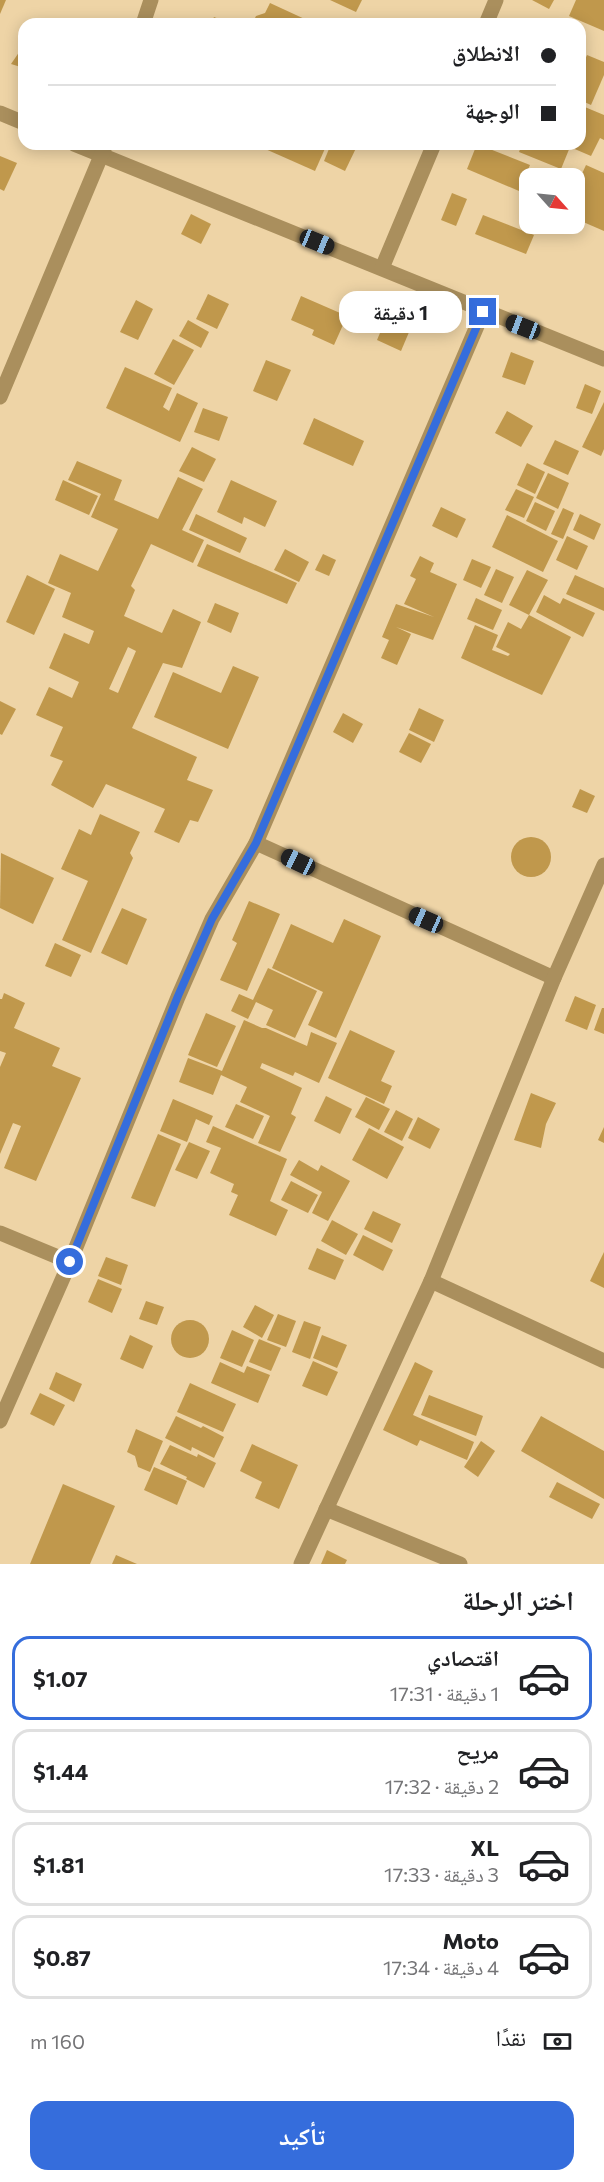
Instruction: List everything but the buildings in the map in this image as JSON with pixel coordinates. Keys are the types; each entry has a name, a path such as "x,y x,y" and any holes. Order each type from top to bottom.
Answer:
{"street":[{"path":"145,18 151,0"},
{"path":"488,18 496,0"},
{"path":"0,113 18,120"},
{"path":"0,397 104,150 483,312 604,359"},
{"path":"382,268 431,150"},
{"path":"0,1421 70,1262 178,996 212,919 256,843 483,312"},
{"path":"256,843 554,978"},
{"path":"301,1564 431,1281 554,978 604,865"},
{"path":"0,1233 70,1262"},
{"path":"431,1281 604,1361"},
{"path":"326,1509 460,1564"}],"route":[{"path":"70,1262 178,996 212,919 256,843 483,312"}]}
